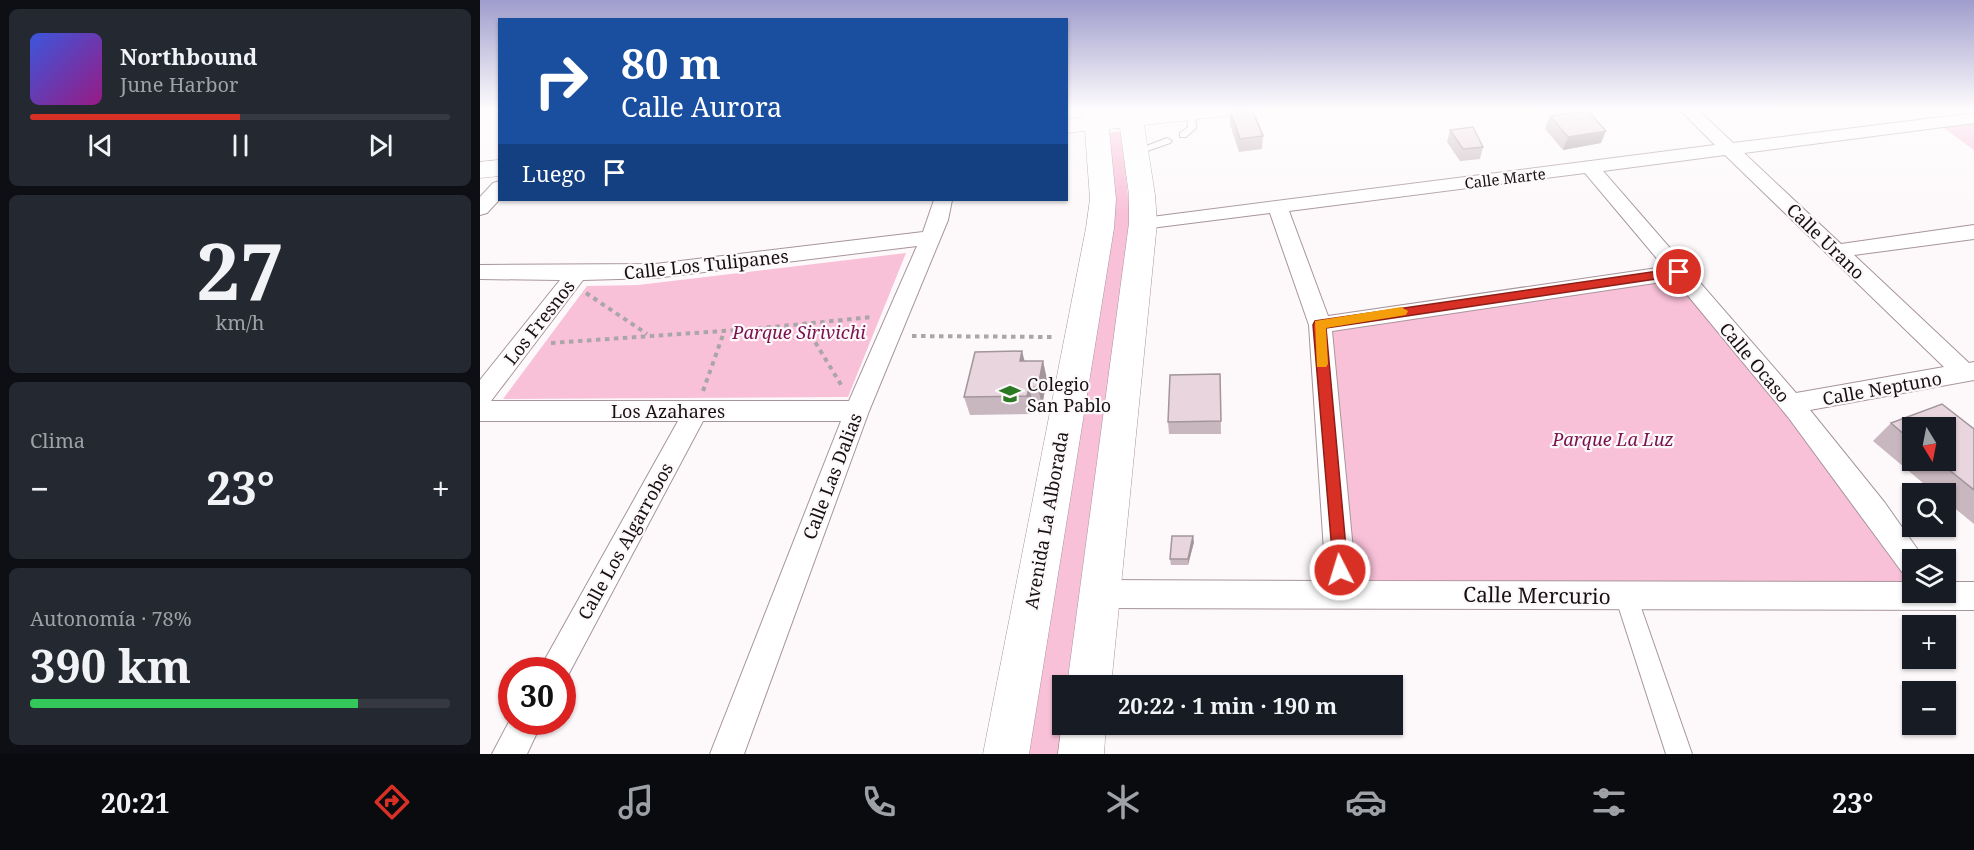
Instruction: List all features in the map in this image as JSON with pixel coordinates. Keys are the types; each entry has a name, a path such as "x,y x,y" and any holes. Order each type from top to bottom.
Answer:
{"main road":[{"name":"Avenida La Alborada","path":"1006,754 1103,199 1091,144"},
{"path":"1090,675 1143,223 1135,144"},
{"path":"480,170 495,184"},
{"path":"1081,754 1083,735"}],"street":[{"name":"Calle Urano","path":"1725,144 1969,372"},
{"name":"Calle Marte","path":"1143,223 1768,144"},
{"name":"Calle Ocaso","path":"1590,167 1790,404 1874,508 1902,549"},
{"path":"480,209 495,184"},
{"name":"Calle Las Dalias","path":"726,754 857,411 930,238 943,201"},
{"path":"1277,206 1320,325 1342,593"},
{"path":"1838,252 1974,232"},
{"name":"Calle Los Tulipanes","path":"480,272 573,278 667,270 930,238"},
{"path":"1320,325 1679,272"},
{"name":"Los Fresnos","path":"480,398 573,278"},
{"name":"Calle Neptuno","path":"1790,404 1969,372"},
{"name":"Los Azahares","path":"480,411 857,411"},
{"name":"Calle Los Algarrobos","path":"561,657 696,411"},
{"name":"Calle Mercurio","path":"1099,594 1342,593 1626,596 1902,594"},
{"name":"Calle Mercurio","path":"1956,595 1974,596"},
{"path":"1626,596 1679,754"},
{"path":"509,754 519,735"}],"lane":[{"path":"1136,152 1158,144"}],"path":[{"path":"573,278 648,334"},
{"path":"520,346 648,334 892,325 1079,337"},
{"path":"806,327 857,411"},
{"path":"696,411 724,332"}],"green space":[{"path":"1099,144 1122,144 1131,223 1070,675 1052,675 1052,735 1060,735 1059,754 1020,754"},
{"path":"1966,144 1974,144 1974,150"},
{"name":"Parque Sirivichi","path":"906,253 848,397 503,399 587,286 638,285"},
{"name":"Parque La Luz","path":"1679,272 1874,509 1902,549 1902,592 1342,593 1320,325"}],"building":[{"path":"1460,144 1482,144 1483,147 1463,149"},
{"path":"1022,351 1020,361 1043,361 1038,387 1029,388 1027,396 964,397 975,352"},
{"path":"1220,374 1221,421 1168,422 1170,375"},
{"path":"1942,404 1974,429 1974,490 1951,471 1956,471 1956,417 1907,417"},
{"path":"1902,419 1902,432 1891,423"},
{"path":"1172,536 1193,536 1188,559 1170,559"}],"slow traffic":[{"path":"1322,364 1320,325 1401,311"}],"place":[{"name":"Colegio San Pablo","path":"1010,394"}],"route":[{"path":"1340,570 1320,325 1679,272"}]}
